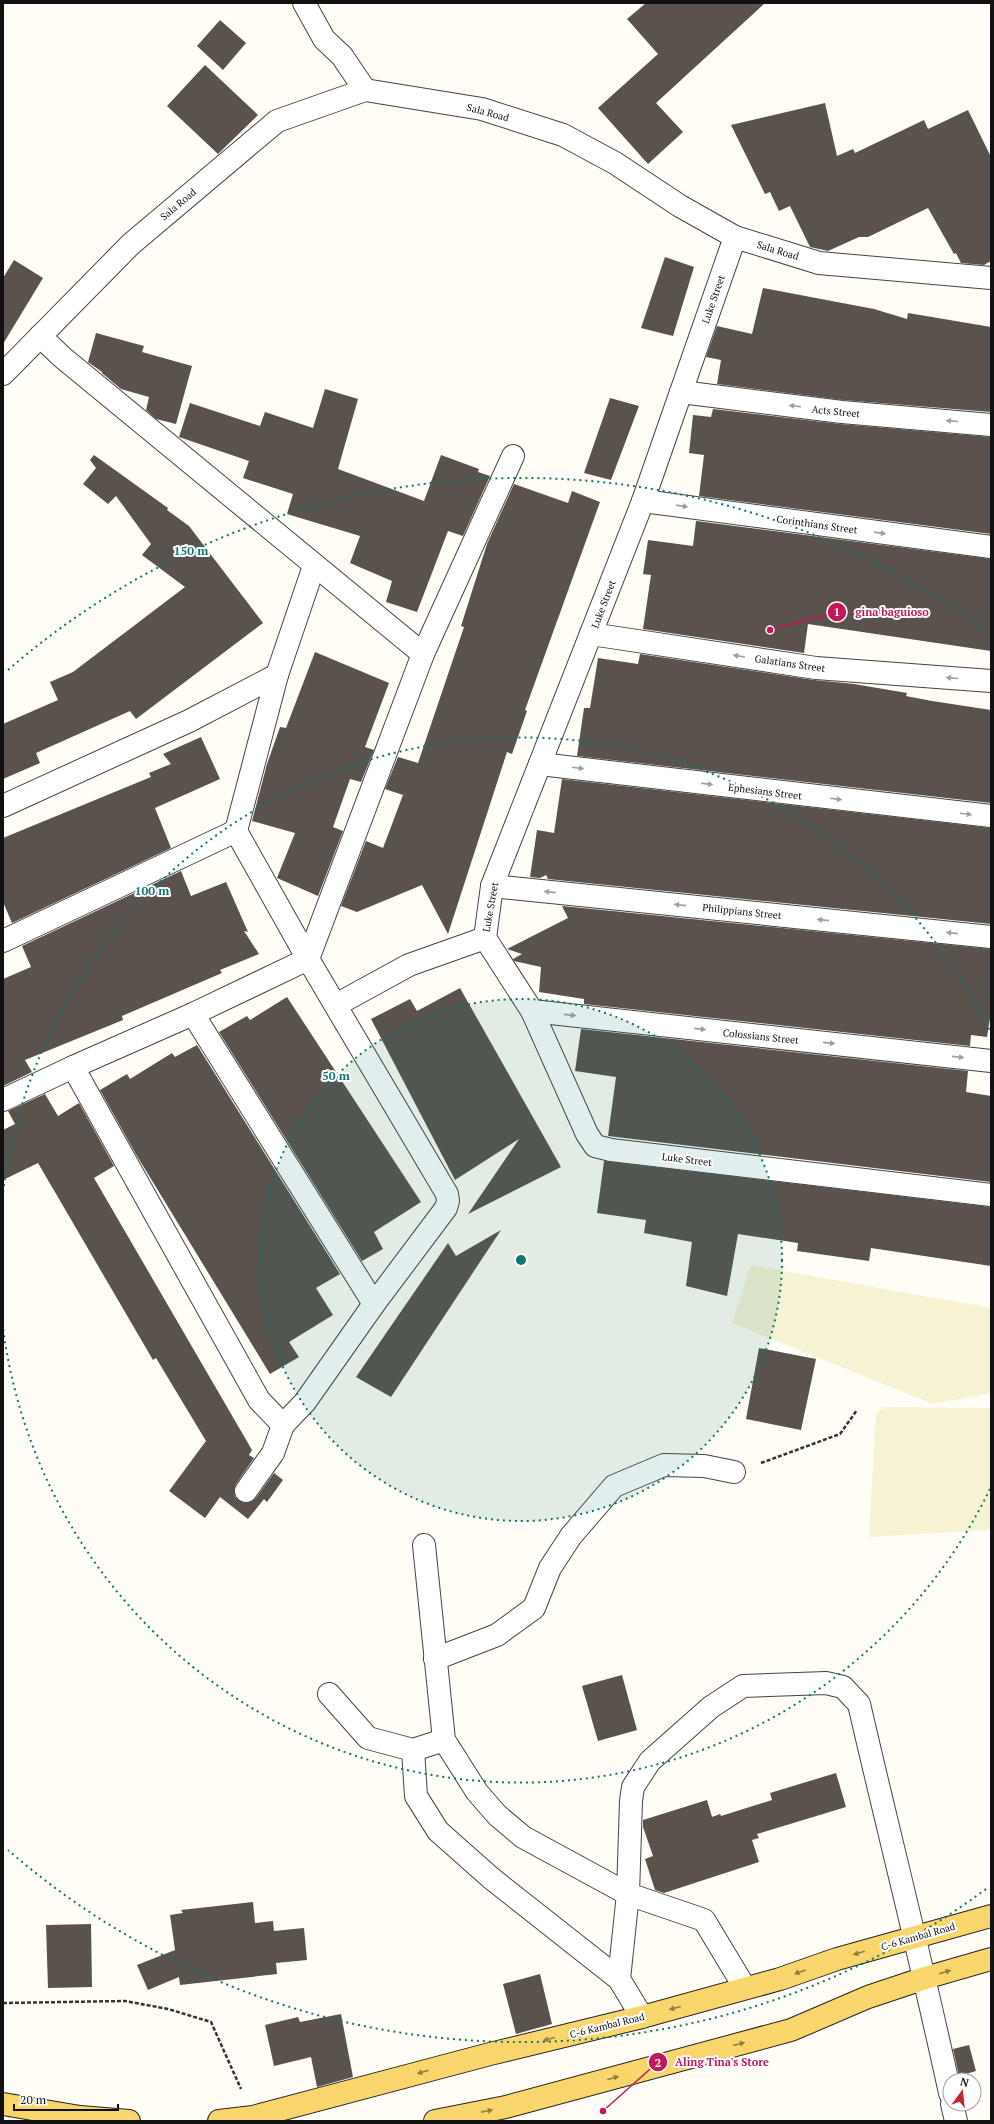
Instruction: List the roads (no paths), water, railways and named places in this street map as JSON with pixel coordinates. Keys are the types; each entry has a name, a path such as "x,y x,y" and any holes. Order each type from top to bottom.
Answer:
{"main road":[{"name":"C-6 Kambal Road","path":"219,2121 253,2117 490,2054 642,2017 780,1979 837,1959 991,1916"},
{"path":"435,2121 506,2107 791,2030 868,1997 925,1978 991,1959"},
{"path":"3,2104 80,2117 128,2121"}],"street":[{"path":"304,3 324,39 342,56 365,90"},
{"name":"Sala Road","path":"3,374 131,244 277,120 365,90 482,108 563,135 615,163 680,206 735,237 819,263 991,278"},
{"name":"Luke Street","path":"735,237 643,501 492,886 485,938 532,1011 587,1134 595,1146 619,1151 991,1195"},
{"path":"40,336 62,357 314,566 423,654"},
{"name":"Acts Street","path":"682,392 842,412 991,425"},
{"path":"3,1100 193,1014 308,959 423,654 513,456"},
{"name":"Corinthians Street","path":"643,501 991,547"},
{"path":"246,1491 273,1453 283,1425 305,1402 374,1304 446,1208 448,1201 447,1194 308,959 236,831 277,675 314,566"},
{"name":"Galatians Street","path":"591,634 816,668 991,681"},
{"path":"3,806 189,721 277,675"},
{"name":"Ephesians Street","path":"540,764 991,816"},
{"path":"3,941 236,831"},
{"name":"Philippians Street","path":"492,886 991,937"},
{"path":"336,1005 409,965 485,938"},
{"name":"Colossians Street","path":"532,1011 991,1061"},
{"path":"193,1014 374,1304"},
{"path":"73,1067 259,1400 283,1425"},
{"path":"435,1659 497,1635 534,1608 550,1568 571,1536 614,1486 664,1465 704,1466 734,1472"},
{"path":"424,1545 444,1740 477,1792 497,1815 523,1837 628,1894 704,1920 745,1988"},
{"path":"619,1979 628,1894 631,1801 633,1787 650,1761 711,1707 743,1686 826,1684 844,1687 859,1704 914,1938 925,1978 945,2072"},
{"path":"329,1694 368,1738 413,1750 444,1740"},
{"path":"413,1750 416,1796 438,1830 491,1878 619,1979 642,2017"}],"place":[{"name":"gina baguioso","path":"770,630"},
{"name":"Aling Tina's Store","path":"603,2111"}]}
